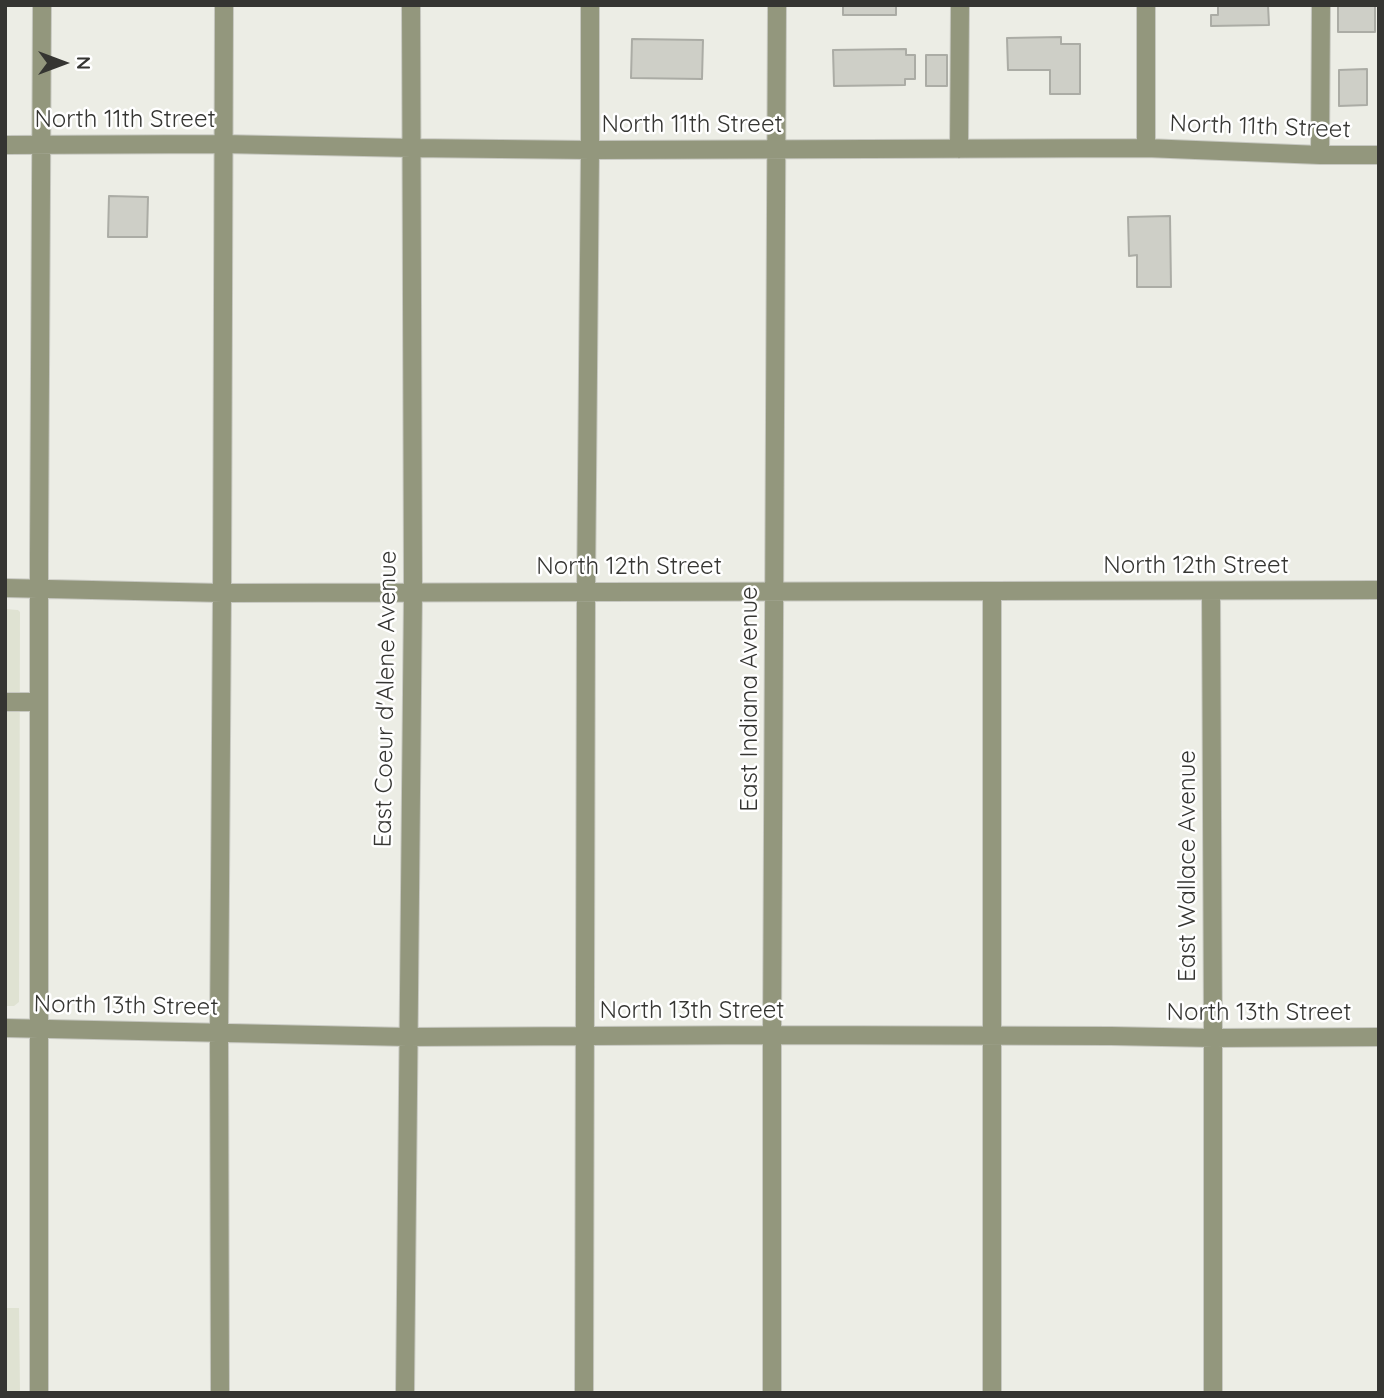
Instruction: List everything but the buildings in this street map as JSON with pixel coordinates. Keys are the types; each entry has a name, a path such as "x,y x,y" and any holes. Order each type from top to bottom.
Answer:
{"street":[{"path":"39,1393 42,5"},
{"path":"220,1393 224,5"},
{"name":"East Coeur d'Alene Avenue","path":"405,1393 413,592 411,5"},
{"path":"584,1393 590,5"},
{"name":"East Indiana Avenue","path":"772,1393 777,5"},
{"path":"959,149 960,5"},
{"path":"1146,5 1146,148"},
{"path":"1320,155 1321,5"},
{"name":"North 11th Street","path":"5,145 223,144 590,150 1146,148 1379,155"},
{"name":"North 12th Street","path":"5,588 222,593 1379,590"},
{"path":"992,591 992,1393"},
{"name":"East Wallace Avenue","path":"1211,591 1213,1393"},
{"path":"5,702 39,702"},
{"name":"North 13th Street","path":"5,1028 407,1037 1379,1037"}],"shaded area":[{"path":"5,609 20,612 19,1002 14,1006 5,1006"},
{"path":"5,1308 19,1308 20,1393 5,1393"}]}
